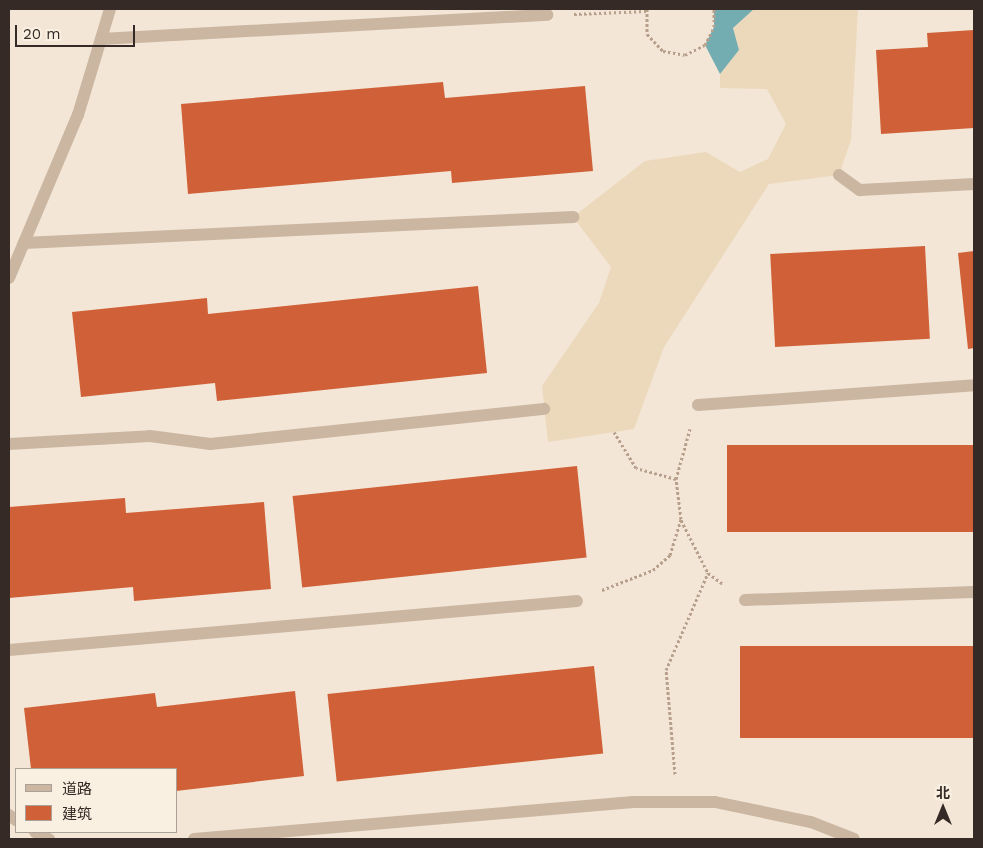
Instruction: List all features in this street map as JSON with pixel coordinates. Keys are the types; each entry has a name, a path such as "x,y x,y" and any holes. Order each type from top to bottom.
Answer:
{"street":[{"path":"9,278 78,115 110,9"},
{"path":"101,39 547,15"},
{"path":"839,175 860,190 974,184"},
{"path":"24,243 573,218"},
{"path":"698,405 974,385"},
{"path":"9,444 150,436 210,444 544,409"},
{"path":"745,600 974,592"},
{"path":"9,650 576,601"},
{"path":"194,839 633,802 715,802 802,820 854,839"},
{"path":"38,833 49,839"}],"path":[{"path":"547,15 646,10 647,34 663,51 685,55 705,45 714,28 714,9"},
{"path":"698,405 676,479 681,519 708,573 745,600"},
{"path":"614,432 636,468 676,479"},
{"path":"576,601 653,570 670,555 681,519"},
{"path":"678,802 666,670 708,573"}],"shaded area":[{"path":"754,9 858,9 851,140 839,175 769,184 664,347 634,429 548,442 542,386 599,303 611,267 573,217 645,161 706,152 740,172 768,159 786,124 767,89 720,88 720,74 739,50 733,28"}],"water":[{"path":"714,9 754,9 733,28 739,50 720,74 705,45 714,27"}],"building":[{"path":"974,30 974,128 881,134 876,50 928,47 927,33"},
{"path":"443,82 445,98 585,86 593,171 452,183 451,171 188,194 181,104"},
{"path":"925,246 930,339 775,347 770,254"},
{"path":"974,251 974,348 968,349 958,253"},
{"path":"478,286 487,373 217,401 215,383 81,397 72,312 207,298 208,314"},
{"path":"727,445 974,445 974,532 727,532"},
{"path":"577,466 587,557 302,587 293,496"},
{"path":"125,498 126,513 264,502 271,589 134,601 133,587 9,598 9,507"},
{"path":"740,646 974,646 974,738 740,738"},
{"path":"594,666 603,754 337,782 327,694"},
{"path":"295,691 304,776 178,791 178,768 31,768 24,708 155,693 157,707"}]}
